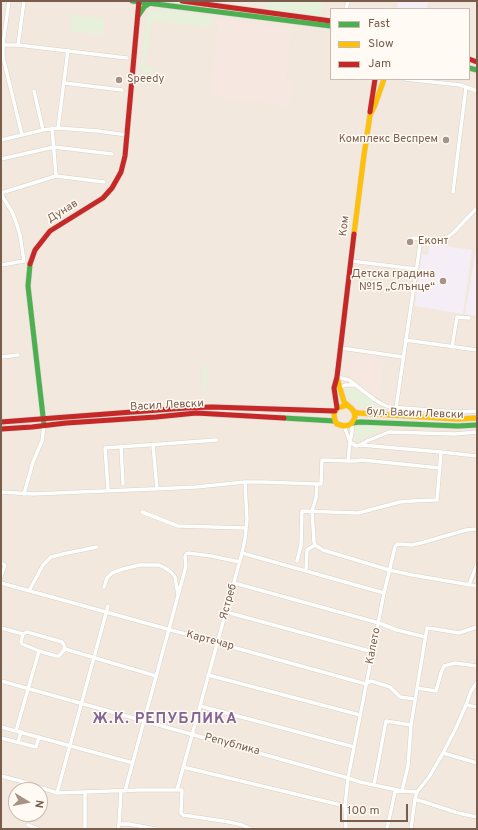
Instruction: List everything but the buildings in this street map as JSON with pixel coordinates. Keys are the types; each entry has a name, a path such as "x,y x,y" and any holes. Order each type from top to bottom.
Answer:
{"main road":[{"path":"132,1 330,26"},
{"name":"Дунав","path":"44,425 28,286 28,274 31,260 39,244 50,231 103,198 112,188 121,172 125,156 139,1"},
{"path":"182,1 330,21"},
{"path":"138,16 144,7 150,3"},
{"path":"370,114 375,80"},
{"name":"Ком","path":"336,410 334,388 337,377 364,155 370,114 375,105 384,80"},
{"path":"337,377 342,397 347,406 354,412 355,417 349,425 340,426 334,418 336,410 342,406 347,406"},
{"name":"Васил Левски","path":"1,422 212,407 336,410"},
{"name":"бул. Васил Левски","path":"354,412 457,419 477,418"},
{"name":"Васил Левски","path":"1,429 196,413 335,421"},
{"name":"бул. Васил Левски","path":"352,423 360,422 458,426 477,425"}],"street":[{"path":"9,1 2,44 3,57 22,135"},
{"path":"18,45 24,1"},
{"path":"2,44 68,50 127,58"},
{"path":"58,128 68,50"},
{"path":"414,80 460,85 477,91"},
{"path":"64,82 122,90"},
{"path":"453,192 466,88"},
{"path":"34,91 43,130"},
{"path":"1,140 52,128 98,131 127,135"},
{"path":"52,128 56,176"},
{"path":"1,159 54,147 112,154"},
{"path":"1,265 24,261 18,226 1,193 56,176 104,182"},
{"path":"413,238 438,240 448,237 477,208"},
{"path":"396,408 421,238"},
{"path":"351,261 416,269"},
{"path":"452,347 457,316 469,318"},
{"path":"405,340 477,350"},
{"path":"340,348 403,356"},
{"path":"1,357 18,355"},
{"path":"337,377 349,380 382,404 396,408 457,412 477,411"},
{"path":"339,388 345,385 355,385"},
{"path":"348,461 352,423"},
{"name":"Дунав","path":"24,494 33,462 42,442 44,425"},
{"path":"344,426 350,442 356,446 360,445 477,456"},
{"path":"360,445 389,432 455,434 477,432"},
{"path":"107,491 105,448 218,440"},
{"path":"153,445 158,489"},
{"path":"121,446 123,484"},
{"path":"298,561 301,545 302,511 358,513 400,502 437,500 441,452"},
{"path":"1,492 24,494 196,488 245,482 321,484 322,460 362,460 440,468"},
{"name":"Ястреб","path":"177,790 242,553 247,509 245,482"},
{"path":"317,484 316,498 312,511 315,545 323,550 389,570 477,586"},
{"path":"142,512 178,526 246,528"},
{"name":"Калето","path":"346,829 345,806 348,778 384,593 395,547 397,544 412,545 466,530 477,529"},
{"path":"306,571 307,550 315,545"},
{"path":"29,591 43,566 51,557 97,547"},
{"path":"118,829 123,791 133,763 178,598 186,566 186,554 188,553 240,562"},
{"path":"242,553 384,593"},
{"path":"1,563 5,565 1,577"},
{"path":"469,585 477,564"},
{"path":"104,587 107,578 112,573 140,565 159,565 171,572 174,577 178,598"},
{"name":"Картечар","path":"1,583 366,684 371,681 390,687 400,697 415,699"},
{"path":"234,583 425,637"},
{"path":"57,793 108,606"},
{"path":"226,612 373,652"},
{"path":"387,829 395,792 402,791 408,766 411,725 427,628 459,633 477,627"},
{"path":"1,628 23,634 27,632 62,642 65,649"},
{"path":"23,634 22,644 39,651 59,656 65,649"},
{"path":"65,649 156,676"},
{"path":"18,742 18,731 28,688 39,651"},
{"path":"417,688 436,691 444,666 455,663 477,666"},
{"path":"208,675 360,714"},
{"name":"Република","path":"1,681 360,782 402,791 417,792"},
{"path":"411,829 417,792 429,777 443,753 455,730 471,691 477,682"},
{"path":"466,705 477,707"},
{"path":"200,706 354,746"},
{"path":"374,785 386,721 411,725"},
{"path":"1,727 133,763"},
{"path":"1,738 36,747 39,737"},
{"path":"443,753 477,763"},
{"path":"183,767 345,806"},
{"path":"1,776 57,793 182,790 181,814 229,822 251,829"},
{"path":"85,792 85,829"},
{"path":"415,799 458,813 477,817"},
{"path":"119,824 129,824 155,829"},
{"path":"28,825 38,829"}],"shaded area":[{"path":"1,1 477,1 477,829 1,829"},
{"path":"398,1 428,1 427,8 397,8"},
{"path":"219,20 291,29 285,81 293,82 289,106 210,96"},
{"name":"Детска градина №15 „Слънце“","path":"430,244 472,250 463,314 415,306 422,254 428,255"},
{"name":"Детска градина №15 „Слънце“","path":"476,250 477,251 477,316 465,314"},
{"path":"353,355 383,359 380,399 361,383 350,378"}],"green space":[{"path":"266,1 322,1 323,5 321,16 265,9"},
{"path":"159,9 209,16 212,19 211,27 151,21 144,66 153,68 154,71 153,73 141,71 147,12"},
{"path":"72,15 104,19 103,35 70,31"},
{"path":"203,366 208,366 207,391 202,391"},
{"path":"346,388 359,391 383,407 360,406 345,395"},
{"path":"362,425 386,426 373,433 355,440 353,439 353,433 356,428"}],"traffic: fast":[{"path":"132,1 330,26"},
{"path":"138,16 144,7 150,3"},
{"path":"470,68 477,70"},
{"path":"30,264 28,286 44,425"},
{"path":"284,418 335,421"},
{"path":"352,423 360,422 458,426 477,425"}],"traffic: slow":[{"path":"354,234 370,115 384,80"},
{"path":"337,378 344,402 352,409 355,417 349,425 344,426 337,424 334,414 337,408 347,405"},
{"path":"354,412 457,419 477,418"}],"traffic: jam":[{"path":"30,264 35,250 50,231 103,198 112,188 121,172 125,156 139,1"},
{"path":"182,1 330,21"},
{"path":"470,59 477,62"},
{"path":"370,112 375,80"},
{"path":"337,408 334,388 337,377 354,234"},
{"path":"1,422 212,407 335,411"},
{"path":"1,429 196,413 284,418"}],"place":[{"name":"Speedy","path":"119,80"},
{"name":"Комплекс Веспрем","path":"446,140"},
{"name":"Еконт","path":"410,242"},
{"name":"Детска градина №15 „Слънце“","path":"443,281"}],"district":[{"name":"Ж.К. РЕПУБЛИКА","path":"165,720"}]}
